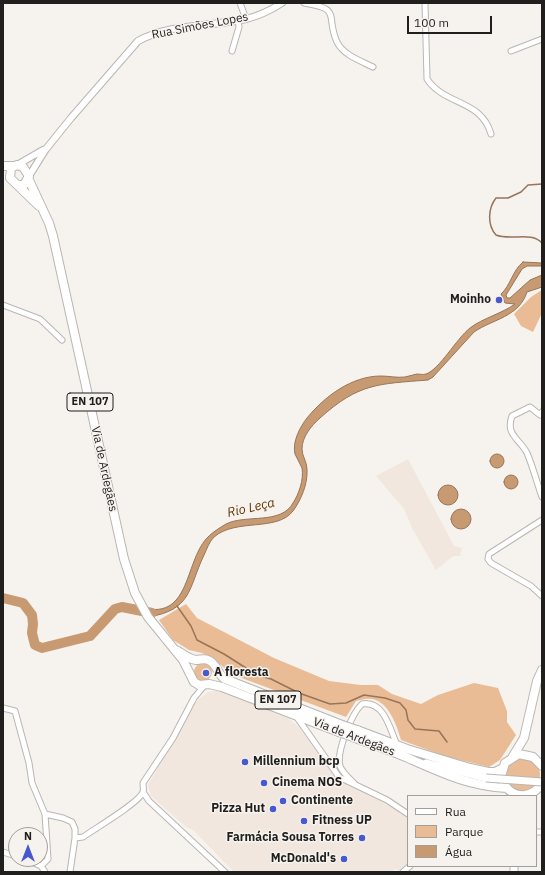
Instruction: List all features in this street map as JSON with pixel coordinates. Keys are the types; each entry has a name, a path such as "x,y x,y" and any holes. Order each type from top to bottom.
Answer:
{"main road":[{"path":"3,166 15,166"},
{"path":"15,166 10,171 15,183 24,185 29,178"},
{"name":"EN 107","path":"15,166 23,167 29,178"},
{"name":"EN 107","path":"3,176 15,183"},
{"name":"Via de Ardegães","path":"29,178 44,211 53,236 124,559 135,593 155,627 183,660 194,682 222,687 295,715 340,728"},
{"name":"Via de Ardegães","path":"15,183 44,211"},
{"name":"Via de Ardegães","path":"171,646 188,657 197,660 208,659 225,679 340,728 408,754 456,771 486,778 542,782"},
{"path":"190,673 193,663 197,660"},
{"path":"509,792 503,780 503,768 505,763 514,756 524,738 537,681 542,670"},
{"path":"207,685 216,676 217,671"},
{"name":"Via de Ardegães","path":"355,734 398,746 408,754 448,776 519,795 527,795"},
{"path":"524,738 530,755"},
{"name":"Via de Ardegães","path":"408,754 482,771 495,772 503,768"},
{"path":"514,756 524,754 530,755 537,759 542,766"},
{"path":"527,795 542,782"},
{"path":"527,795 542,790"}],"street":[{"path":"240,3 246,19"},
{"name":"Rua Simões Lopes","path":"29,178 46,149 138,41 152,34 185,27 246,19 269,11 282,3"},
{"path":"304,3 322,6 329,10 333,16 338,42 343,50 373,67"},
{"path":"425,3 427,79 442,94 475,109 491,134"},
{"path":"232,52 239,27 238,20"},
{"path":"511,51 542,40"},
{"name":"Rua Simões Lopes","path":"15,166 46,149"},
{"path":"3,305 40,319 62,340"},
{"path":"541,414 530,408 512,416 510,423 513,436 527,452 542,497"},
{"path":"542,520 489,554 488,559 490,563 531,586 542,596"},
{"path":"207,685 194,698 172,738 143,783 143,792 149,801 225,872"},
{"path":"357,784 340,766 339,756 352,719 362,704 370,703 377,706 384,715 398,746"},
{"path":"4,709 16,711 32,783 45,814 46,827"},
{"path":"295,715 339,777 357,784 387,800 407,813"},
{"path":"75,838 83,837 131,806 143,792"},
{"path":"45,814 63,818 72,822 75,829 75,838 70,872"}],"shaded area":[{"path":"408,459 454,546 462,548 460,556 453,556 436,570 412,528 404,509 376,476"},
{"path":"221,690 288,718 299,727 336,778 400,811 407,817 407,865 399,871 396,869 389,872 234,872 193,830 186,827 151,796 148,785 189,713 198,700 208,692"}],"green space":[{"path":"542,290 542,313 533,332 521,326 514,314 531,297"},
{"path":"186,604 197,618 274,658 329,681 361,685 378,685 392,694 421,704 438,695 474,683 498,688 507,711 507,722 516,735 500,760 489,767 444,756 401,740 391,715 388,710 378,701 368,699 356,701 346,717 231,674 213,658 202,653 189,650 173,640 159,620"},
{"path":"203,663 209,666 212,672 209,678 203,681 197,678 194,672 197,666"},
{"path":"520,758 526,758 535,763 539,769 539,781 535,787 526,792 520,792 511,787 506,778 506,772 511,763"}],"water":[{"path":"523,262 542,263 542,266 527,266 522,269 506,295 507,298 510,298 530,280 542,275 542,287 527,292 518,307 512,312 474,332 433,377 428,380 370,387 346,398 334,406 310,428 305,436 302,449 307,466 307,475 301,497 293,511 286,517 277,521 233,528 223,531 214,537 207,548 191,588 181,603 162,614 148,617 143,608 159,609 170,605 179,597 201,546 209,536 226,524 234,521 272,517 280,514 287,510 293,503 302,477 302,468 294,449 296,440 299,430 304,422 322,402 340,389 360,379 381,376 405,377 425,374 431,371 470,328 515,304 505,303 501,294 516,270"},
{"path":"494,454 500,454 504,458 504,464 500,468 494,468 490,464 490,458"},
{"path":"508,475 514,475 518,479 518,485 514,489 508,489 504,485 504,479"},
{"path":"448,485 455,488 458,495 455,502 448,505 441,502 438,495 441,488"},
{"path":"461,509 468,512 471,519 468,526 461,529 454,526 451,519 454,512"}],"waterway":[{"path":"542,184 528,185 521,192 508,198 496,198 490,211 490,222 496,235 502,237 533,238 538,239 542,243"},
{"name":"Rio Leça","path":"3,598 23,603 32,615 32,633 35,645 42,648 90,636 115,609 122,607 152,613"},
{"path":"177,606 191,626 197,640 224,654 257,675 271,679 299,693 330,704 346,703 364,695 385,698 400,703 406,710 408,720 415,729 439,731 447,742"}],"place":[{"name":"Moinho","path":"499,300"},
{"name":"A floresta","path":"206,673"},
{"name":"Millennium bcp","path":"245,762"},
{"name":"Cinema NOS","path":"264,783"},
{"name":"Continente","path":"283,801"},
{"name":"Pizza Hut","path":"273,809"},
{"name":"Fitness UP","path":"304,821"},
{"name":"Farmácia Sousa Torres","path":"362,838"},
{"name":"McDonald's","path":"344,859"}]}
